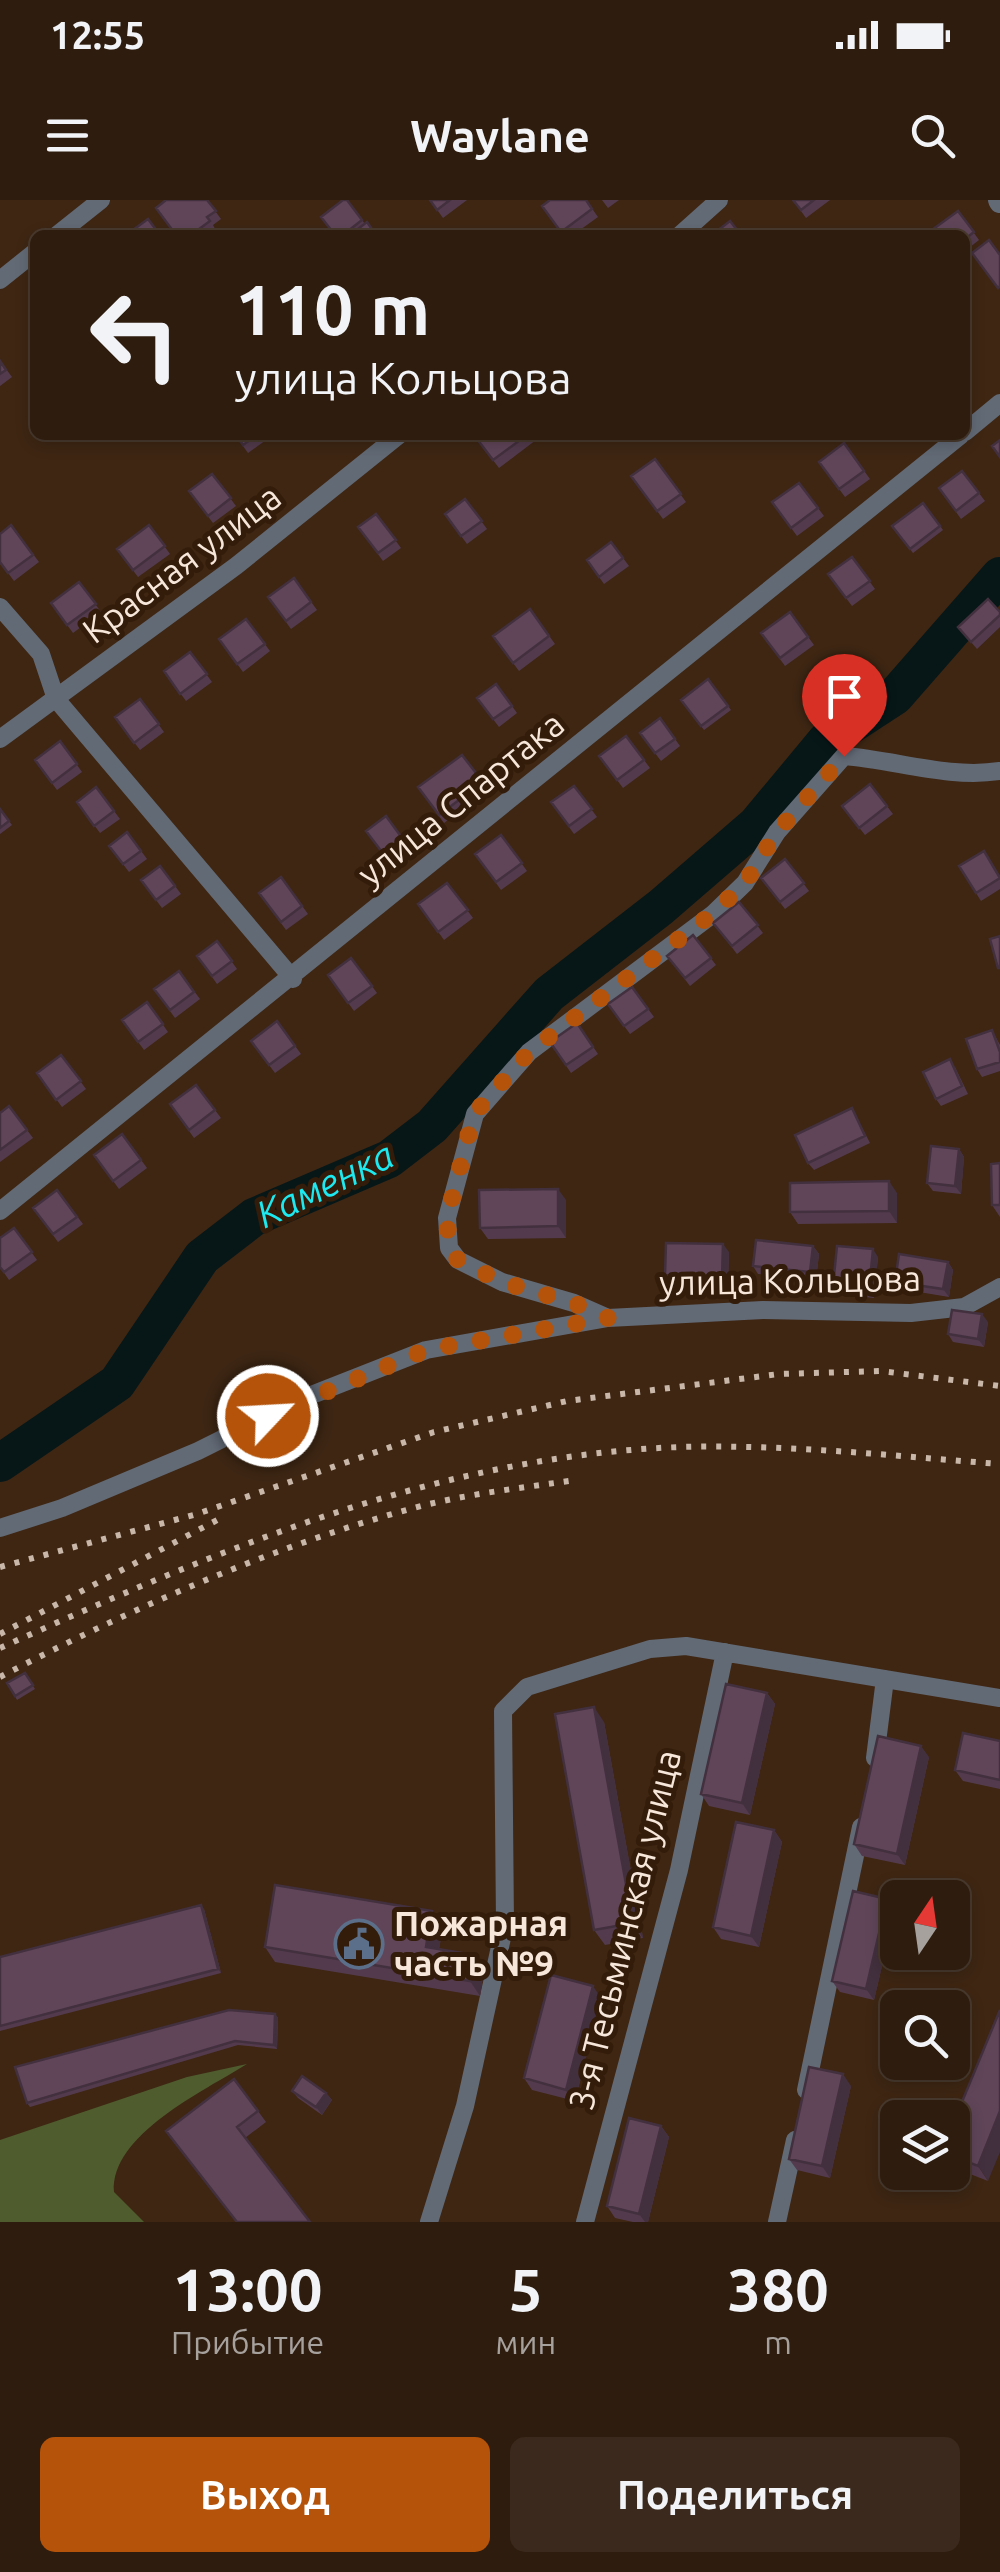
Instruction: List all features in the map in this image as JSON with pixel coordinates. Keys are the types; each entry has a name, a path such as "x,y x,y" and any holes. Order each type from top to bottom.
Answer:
{"street":[{"path":"63,230 101,200"},
{"path":"685,230 718,200"},
{"path":"0,280 30,256"},
{"name":"улица Спартака","path":"970,428 1000,404"},
{"name":"Красная улица","path":"0,739 236,566 392,440"},
{"name":"улица Спартака","path":"0,1212 293,979 954,440"},
{"path":"0,607 41,654 56,699 293,979"},
{"name":"улица Кольцова","path":"1000,771 968,776 900,760 844,756 777,832 745,883 712,914 529,1052 474,1114 450,1204 449,1248 458,1260 502,1282 574,1303 608,1318 763,1310 910,1313 964,1307 1000,1287"},
{"path":"0,1528 79,1500 198,1450 304,1398 426,1350 608,1318"},
{"path":"429,2222 465,2106 505,1924 503,1710 527,1687 650,1649 686,1646 1000,1698"},
{"name":"3-я Тесьминская улица","path":"585,2222 679,1870 724,1652"},
{"path":"871,1779 884,1679"},
{"path":"777,2222 864,1815"}],"green space":[{"path":"247,2064 163,2117 127,2152 117,2171 114,2192 144,2222 0,2222 0,2140 187,2077"}],"building":[{"path":"166,200 207,200 216,211 198,230 172,230 156,208"},
{"path":"347,200 362,220 349,230 331,230 321,217"},
{"path":"430,200 450,200 437,210"},
{"path":"550,200 586,200 592,209 560,230 542,206"},
{"path":"793,200 814,200 801,210"},
{"path":"958,211 974,232 970,235 970,230 932,230"},
{"path":"148,219 156,230 133,230"},
{"path":"730,221 737,230 718,230"},
{"path":"367,222 373,230 357,230"},
{"path":"989,240 1000,255 998,288 972,253"},
{"path":"478,440 520,440 493,460"},
{"path":"1000,440 1000,457 992,446"},
{"path":"844,443 864,471 839,489 819,462"},
{"path":"655,459 681,494 657,511 631,476"},
{"path":"962,471 979,493 956,511 939,488"},
{"path":"212,474 231,498 208,516 189,491"},
{"path":"799,483 818,508 791,528 772,502"},
{"path":"465,499 482,521 461,536 445,514"},
{"path":"923,503 940,526 910,549 892,526"},
{"path":"376,514 396,540 378,553 358,527"},
{"path":"11,525 33,555 8,573 0,562 0,534"},
{"path":"149,525 165,546 133,570 117,549"},
{"path":"611,542 623,558 599,577 587,560"},
{"path":"852,557 870,581 846,598 828,574"},
{"path":"294,578 311,602 286,621 268,597"},
{"path":"79,582 96,604 67,625 51,603"},
{"path":"988,599 1000,615 971,642 958,627"},
{"path":"530,609 549,636 513,663 493,636"},
{"path":"790,612 808,637 780,658 761,633"},
{"path":"246,619 265,644 237,664 219,639"},
{"path":"190,652 207,674 180,694 164,671"},
{"path":"708,679 728,706 701,726 681,700"},
{"path":"496,684 512,706 493,719 477,698"},
{"path":"140,699 159,724 134,743 115,717"},
{"path":"660,718 675,739 655,753 640,733"},
{"path":"626,736 644,760 617,780 599,756"},
{"path":"60,741 77,764 52,783 35,760"},
{"path":"462,755 483,782 439,815 418,787"},
{"path":"870,784 887,806 859,828 842,806"},
{"path":"574,786 592,809 569,826 551,802"},
{"path":"96,787 114,811 94,826 77,802"},
{"path":"0,809 9,821 0,828"},
{"path":"386,816 405,842 385,856 366,831"},
{"path":"127,832 141,851 123,864 109,846"},
{"path":"501,835 522,863 496,882 475,854"},
{"path":"984,851 1000,878 976,893 959,866"},
{"path":"785,859 804,883 780,902 761,878"},
{"path":"160,866 175,886 156,900 141,880"},
{"path":"281,877 302,906 281,922 259,893"},
{"path":"447,883 468,910 438,932 418,904"},
{"path":"739,902 758,925 732,946 713,923"},
{"path":"693,935 711,958 685,978 667,956"},
{"path":"1000,936 1000,968 998,968 990,939"},
{"path":"217,941 232,961 212,976 197,956"},
{"path":"351,958 372,986 348,1003 328,975"},
{"path":"179,971 194,992 170,1010 154,989"},
{"path":"632,987 648,1009 624,1026 608,1004"},
{"path":"147,1002 163,1024 138,1042 122,1020"},
{"path":"277,1021 295,1046 269,1065 251,1041"},
{"path":"577,1023 593,1047 566,1065 550,1042"},
{"path":"992,1030 1000,1062 977,1069 966,1039"},
{"path":"61,1055 81,1081 56,1100 37,1073"},
{"path":"950,1059 962,1086 936,1099 923,1072"},
{"path":"196,1085 215,1110 189,1130 170,1104"},
{"path":"9,1106 27,1130 0,1150 0,1113"},
{"path":"852,1108 865,1136 808,1163 795,1135"},
{"path":"122,1134 141,1160 113,1181 94,1155"},
{"path":"931,1146 959,1149 955,1186 927,1183"},
{"path":"1000,1163 1000,1205 992,1205 991,1164"},
{"path":"889,1181 889,1211 790,1212 790,1183"},
{"path":"558,1189 558,1226 480,1228 479,1190"},
{"path":"57,1190 77,1217 53,1234 33,1208"},
{"path":"14,1228 32,1252 4,1272 0,1267 0,1238"},
{"path":"756,1240 813,1246 810,1272 753,1266"},
{"path":"666,1243 723,1244 722,1277 665,1275"},
{"path":"837,1246 873,1249 869,1290 833,1286"},
{"path":"899,1254 948,1262 943,1289 895,1282"},
{"path":"952,1310 982,1314 978,1339 948,1334"},
{"path":"25,1673 33,1685 15,1696 7,1683"},
{"path":"726,1684 767,1693 742,1803 701,1794"},
{"path":"594,1707 633,1923 594,1930 555,1714"},
{"path":"963,1733 1000,1741 1000,1780 955,1770"},
{"path":"878,1736 921,1746 897,1854 854,1844"},
{"path":"736,1822 774,1830 751,1936 713,1927"},
{"name":"Пожарная часть №9","path":"275,1885 432,1911 426,1947 474,1955 470,1981 265,1947"},
{"path":"853,1891 880,1897 880,1929 866,1989 832,1981"},
{"path":"201,1905 218,1969 0,2026 0,1957"},
{"path":"551,1975 593,1986 566,2090 524,2078"},
{"path":"229,2010 275,2014 274,2045 235,2041 27,2103 15,2067"},
{"path":"1000,2010 1000,2111 978,2166 970,2163 970,2100 963,2100"},
{"path":"809,2067 843,2074 822,2166 789,2159"},
{"path":"302,2076 326,2093 316,2107 292,2091"},
{"path":"234,2079 258,2111 237,2127 310,2222 237,2222 166,2131"},
{"path":"629,2118 661,2126 639,2214 607,2206"}],"waterway":[{"name":"Каменка","path":"0,1463 117,1383 202,1257 254,1217 389,1159 432,1126 549,994 661,907 757,824 826,741 895,696 1000,576"}],"railway":[{"path":"0,1567 197,1514 434,1432 567,1401 779,1374 881,1371 1000,1386"},
{"path":"0,1648 247,1544 331,1514 503,1468 591,1454 681,1447 841,1451 1000,1464"},
{"path":"0,1677 149,1604 305,1542 430,1504 576,1480"},
{"path":"0,1634 223,1517"}],"place":[{"name":"Пожарная часть №9","path":"359,1944"}],"route":[{"path":"268,1416 426,1350 608,1318 574,1303 502,1282 458,1260 449,1248 447,1218 474,1114 529,1052 712,914 745,883 777,832 844,756"}]}
